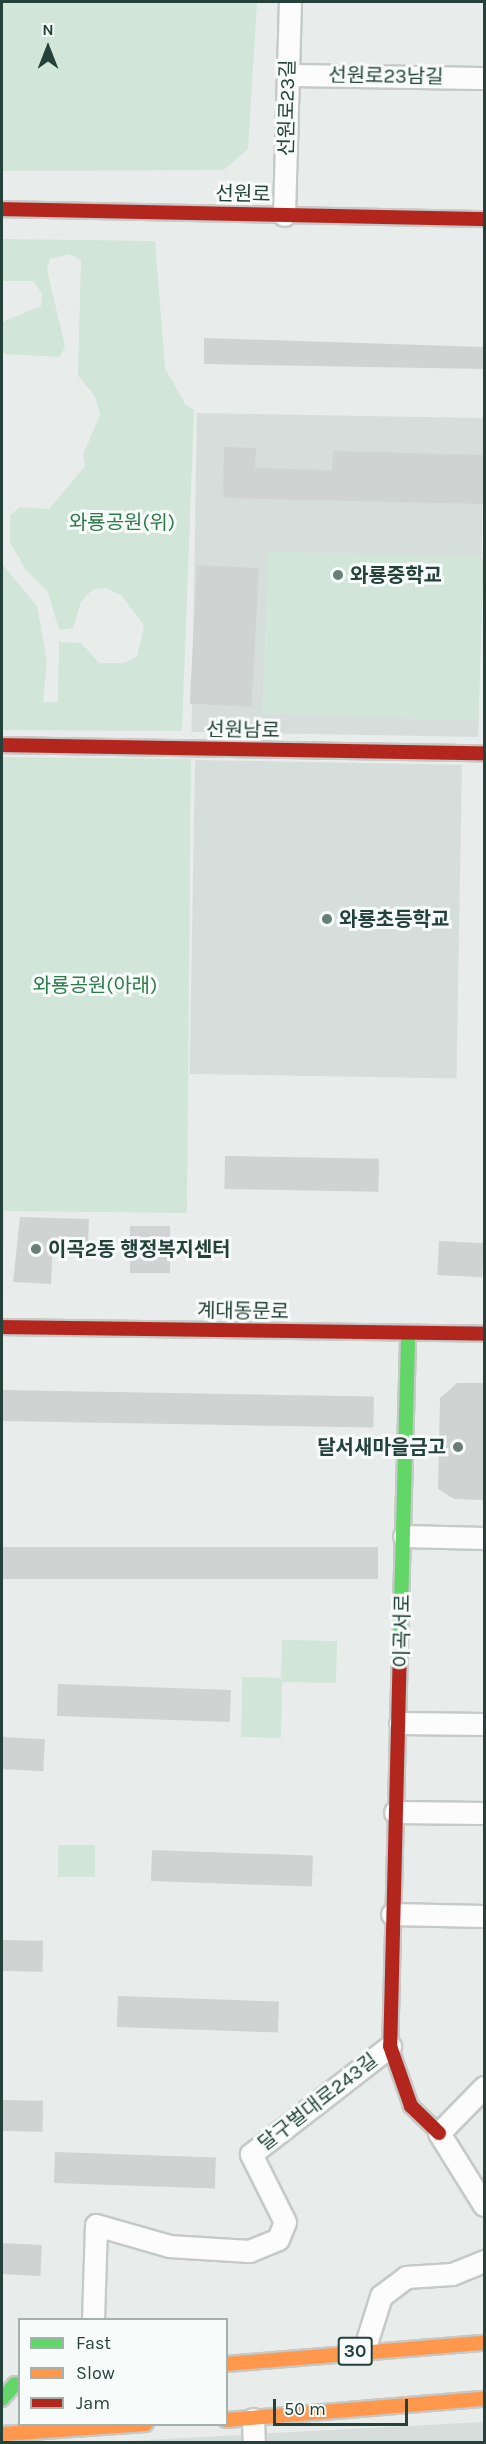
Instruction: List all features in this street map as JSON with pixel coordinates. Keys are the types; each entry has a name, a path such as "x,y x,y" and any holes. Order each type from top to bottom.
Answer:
{"main road":[{"name":"선원로","path":"2,209 484,219"},
{"name":"선원남로","path":"2,746 484,753"},
{"name":"계대동문로","path":"2,1327 484,1334"},
{"name":"이곡서로","path":"396,1749 400,1723 408,1333"},
{"name":"달구벌대로243길","path":"390,2046 396,1749"},
{"path":"390,2046 411,2106 439,2133"},
{"name":"30","path":"228,2364 364,2350 484,2343"},
{"path":"2,2399 12,2384"},
{"path":"228,2420 484,2399"},
{"path":"2,2434 117,2426"}],"street":[{"name":"선원로23길","path":"284,215 290,2"},
{"name":"선원로23남길","path":"288,75 484,78"},
{"path":"404,1536 484,1538"},
{"path":"400,1723 484,1724"},
{"path":"395,1812 484,1813"},
{"path":"392,1914 484,1916"},
{"name":"달구벌대로243길","path":"93,2318 96,2226 169,2246 249,2251 278,2239 285,2222 252,2154 390,2046"},
{"path":"484,2087 439,2133 484,2205"},
{"path":"364,2350 381,2296 406,2277 452,2274 484,2261"},
{"path":"254,2419 254,2442"}],"shaded area":[{"name":"와룡중학교","path":"197,413 484,418 478,737 191,732"},
{"name":"와룡초등학교","path":"195,760 462,765 456,1079 190,1074"},
{"path":"484,2422 484,2442 113,2442 272,2433"}],"green space":[{"path":"2,2 257,2 248,149 224,170 2,171"},
{"name":"와룡공원(위)","path":"2,239 155,241 165,368 185,404 194,410 182,731 2,730 2,564 37,606 47,661 43,702 58,702 59,642 81,643 99,663 124,663 137,657 144,626 122,596 106,588 93,589 81,602 73,628 59,630 48,592 26,570 10,542 10,515 20,507 49,509 85,466 83,455 100,415 95,396 78,376 81,260 69,254 50,259 47,270 65,346 60,357 6,354 2,351 2,322 41,306 42,294 33,281 2,281"},
{"path":"268,551 484,559 478,720 262,713"},
{"name":"와룡공원(아래)","path":"2,757 191,759 187,1213 4,1211 3,1307"},
{"path":"282,1640 337,1641 336,1683 282,1682 281,1738 241,1737 242,1677 281,1678"},
{"path":"58,1845 95,1845 95,1877 58,1877"}],"building":[{"path":"204,338 484,347 484,369 204,364"},
{"path":"224,447 256,448 255,468 332,470 333,451 484,455 484,504 223,498"},
{"path":"197,565 259,568 252,707 190,704"},
{"path":"225,1156 379,1159 378,1192 224,1189"},
{"name":"이곡2동 행정복지센터","path":"20,1217 89,1219 88,1244 53,1243 51,1284 13,1282"},
{"path":"130,1226 170,1226 170,1273 130,1273"},
{"path":"439,1241 484,1243 482,1277 437,1275"},
{"path":"457,1383 484,1383 484,1500 454,1499 438,1489 440,1398"},
{"path":"2,1390 374,1396 373,1427 2,1421"},
{"path":"2,1547 378,1547 378,1579 2,1579"},
{"path":"58,1684 231,1690 230,1722 57,1716"},
{"path":"2,1737 45,1739 43,1771 2,1769"},
{"path":"152,1850 313,1856 312,1887 151,1881"},
{"path":"2,1940 43,1941 42,1972 2,1971"},
{"path":"118,1996 279,2002 278,2033 117,2027"},
{"path":"2,2100 43,2101 42,2132 2,2131"},
{"path":"55,2152 216,2158 215,2189 54,2183"},
{"path":"2,2243 42,2245 40,2276 2,2274"}],"traffic: fast":[{"path":"400,1646 408,1333"},
{"path":"2,2399 15,2384"}],"traffic: slow":[{"path":"228,2364 484,2343"},
{"path":"228,2420 484,2399"},
{"path":"2,2434 117,2426"}],"traffic: jam":[{"path":"2,209 484,219"},
{"path":"2,745 484,753"},
{"path":"2,1327 484,1334"},
{"path":"400,1646 390,2046 411,2106 439,2133"}],"place":[{"name":"와룡중학교","path":"338,575"},
{"name":"와룡초등학교","path":"327,919"},
{"name":"이곡2동 행정복지센터","path":"36,1249"},
{"name":"달서새마을금고","path":"458,1447"}]}
